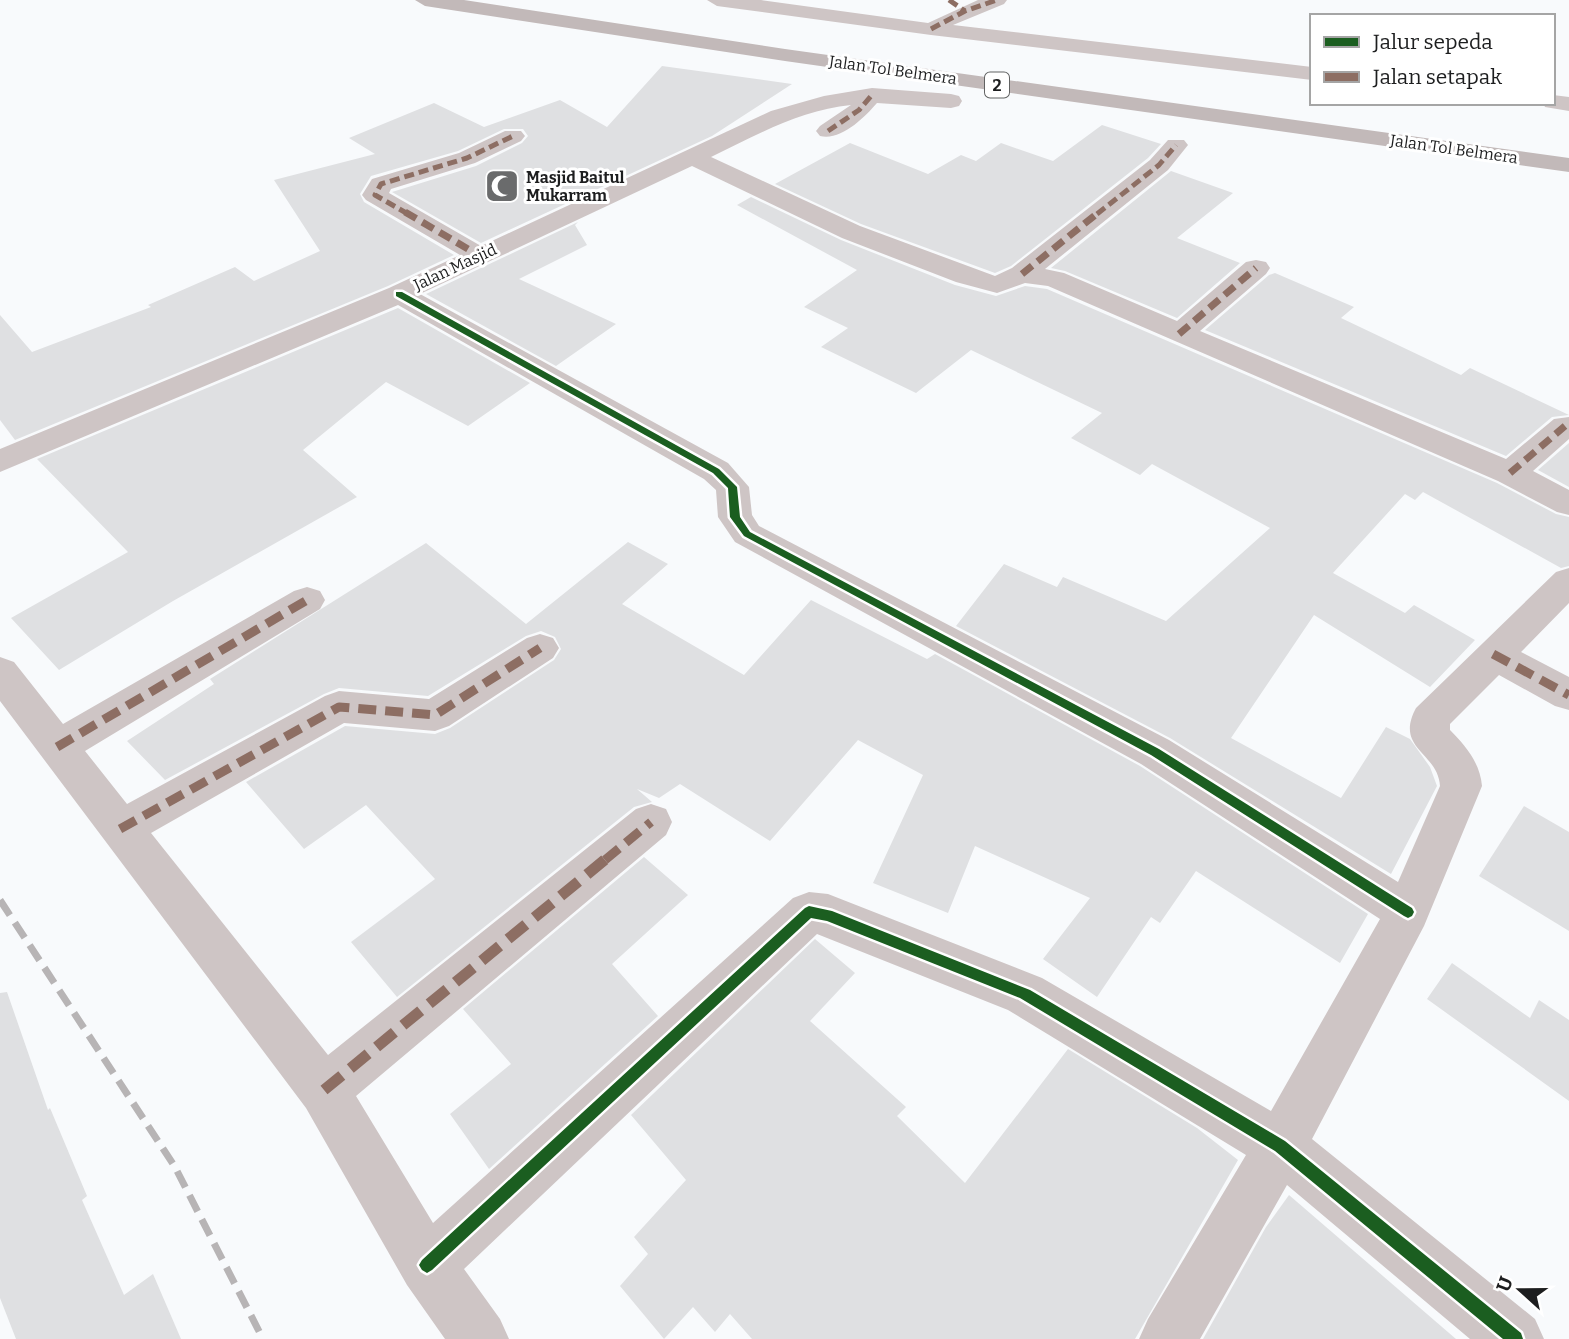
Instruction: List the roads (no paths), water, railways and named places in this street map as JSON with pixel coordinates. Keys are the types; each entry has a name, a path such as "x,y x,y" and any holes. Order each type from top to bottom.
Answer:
{"highway":[{"name":"Jalan Tol Belmera","path":"425,0 785,55 1569,165"},
{"name":"Jalan Tol Belmera","path":"538,0 946,56"}],"street":[{"path":"717,0 1284,73 1310,74"},
{"path":"932,29 957,6 997,0"},
{"path":"828,131 859,110 872,94"},
{"name":"Jalan Masjid","path":"0,461 399,294 779,116 815,103 872,94 951,101"},
{"path":"480,256 375,195 381,184 467,158 513,136"},
{"path":"692,157 851,232 966,276 997,285 1022,274 1159,164 1176,145"},
{"path":"1179,334 1256,268"},
{"path":"1022,274 1054,279 1510,473 1569,504"},
{"path":"399,294 716,471 732,487 735,517 747,534 1154,752 1408,912"},
{"path":"1510,473 1565,426"},
{"path":"1168,1339 1280,1146 1408,912 1461,786 1461,774 1455,760 1430,736 1430,719 1569,581"},
{"path":"57,747 307,600"},
{"path":"120,829 339,707 435,715 540,648"},
{"path":"1493,654 1569,695"},
{"path":"0,672 324,1090 427,1265 480,1339"},
{"path":"324,1090 650,822"},
{"path":"427,1265 809,912 828,915 1025,994 1280,1146 1515,1339"}],"railway":[{"path":"0,900 175,1167 263,1339"}],"place":[{"name":"Masjid Baitul Mukarram","path":"502,186"}]}
